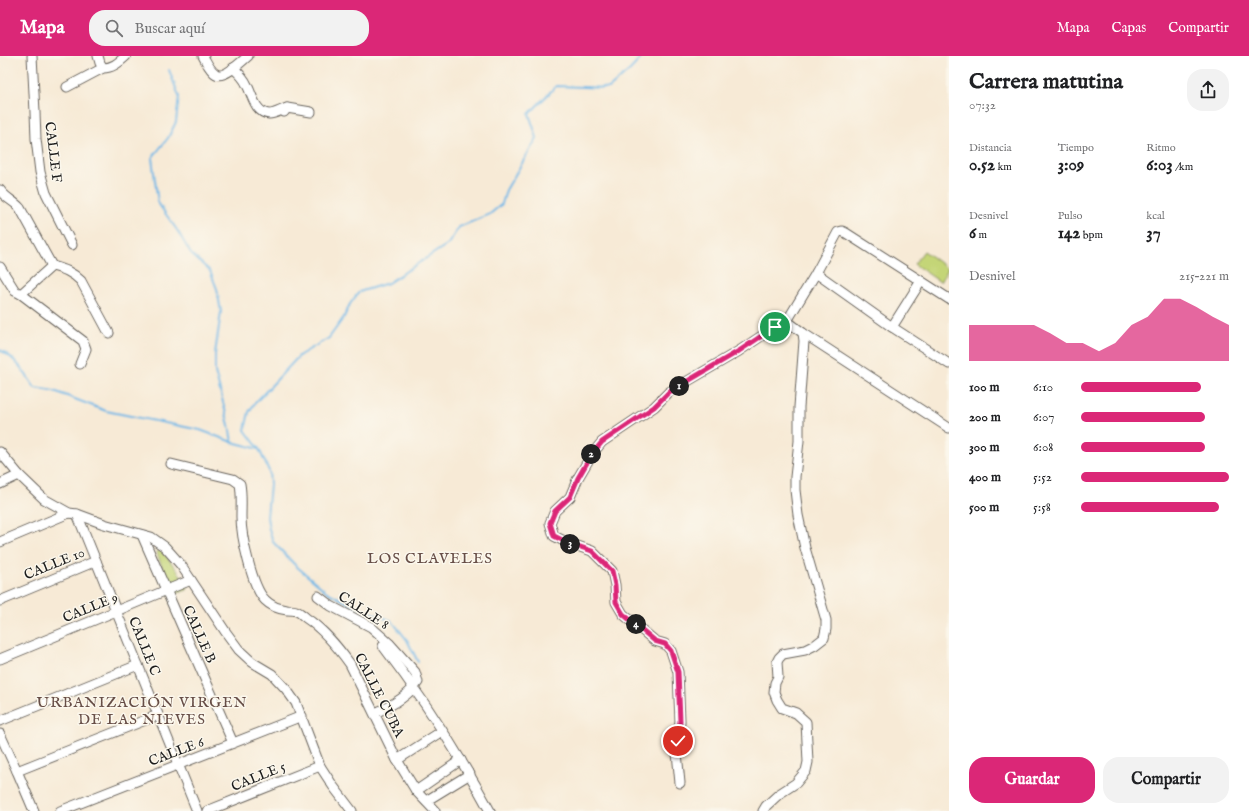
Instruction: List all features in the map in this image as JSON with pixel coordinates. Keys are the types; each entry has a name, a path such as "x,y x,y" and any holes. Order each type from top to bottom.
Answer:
{"street":[{"name":"CALLE F","path":"32,56 36,139 40,172 46,193 72,245"},
{"path":"98,56 103,68"},
{"path":"67,87 103,68 113,66 126,56"},
{"path":"203,56 212,70 218,75 223,75 248,56"},
{"path":"234,68 244,79 255,103 264,112 273,113 287,108 311,112"},
{"path":"279,117 287,108"},
{"path":"0,190 3,195 20,208 52,266 67,270 81,281 109,333"},
{"path":"680,783 677,754 680,721 678,672 671,651 665,644 655,641 623,614 616,602 612,571 592,551 554,536 550,523 555,511 570,497 578,478 592,454 602,442 654,407 669,392 739,351 775,327 788,321 816,274 838,232 846,232 949,299"},
{"path":"21,294 52,266"},
{"path":"0,267 15,291 83,341 86,349 80,364"},
{"path":"816,274 892,327 949,364"},
{"path":"892,327 921,281"},
{"path":"788,321 803,333 949,428"},
{"path":"763,811 778,794 796,784 806,770 808,762 806,722 796,713 782,708 774,692 778,677 779,658 783,654 805,650 815,645 824,638 826,629 826,620 805,548 798,515 795,490 799,441 799,408 804,341 803,333"},
{"path":"0,452 19,475 44,499 73,513 142,536 151,537 165,547 181,565 225,632 239,650 252,662 272,674 286,689 296,703 320,766 352,811"},
{"name":"CALLE CUBA","path":"171,464 233,479 240,484 242,493 241,517 244,544 255,581 264,599 273,606 296,611 322,630 336,644 350,664 397,760 416,791 435,811"},
{"path":"0,484 19,475"},
{"path":"0,542 73,513"},
{"name":"CALLE C","path":"73,513 96,561 197,811"},
{"name":"CALLE B","path":"142,536 233,743"},
{"name":"CALLE 10","path":"0,601 96,561"},
{"name":"CALLE 9","path":"0,659 191,580"},
{"name":"CALLE 8","path":"318,596 331,606 371,627 389,643 415,672 418,682 414,689"},
{"path":"383,646 414,689 461,760 490,811"},
{"path":"0,720 138,665"},
{"path":"375,714 406,696 414,689"},
{"path":"17,771 158,715"},
{"name":"CALLE 6","path":"60,811 302,716"},
{"path":"397,760 442,731"},
{"path":"0,734 34,811"},
{"path":"416,791 461,760"},
{"name":"CALLE 5","path":"207,811 320,766"},
{"path":"426,801 470,774"}],"green space":[{"path":"924,251 948,269 940,282 914,264"},
{"path":"159,550 163,552 186,582 188,585 187,590 175,594 172,592 157,554"}],"waterway":[{"path":"259,449 245,430 249,412 254,404 300,355 329,338 359,292 388,283 448,244 459,227 490,214 502,204 506,190 537,138 529,114 556,86 609,88 630,70 643,56"},
{"path":"169,70 179,96 176,122 168,138 152,158 158,203 177,230 191,254 210,271 217,289 221,312 215,354 215,372 232,442"},
{"path":"0,350 11,357 24,371 35,388 54,391 106,411 200,430 232,442 259,449 269,471 270,484 267,517 273,542 296,566 327,592 356,607 392,621 407,640 418,662"}],"district":[{"name":"LOS CLAVELES","path":"430,558"},
{"name":"URBANIZACIÓN VIRGEN DE LAS NIEVES","path":"142,710"}],"route":[{"path":"678,741 680,721 678,672 671,651 665,644 655,641 623,614 616,602 612,571 592,551 554,536 550,523 555,511 570,497 578,478 592,454 602,442 654,407 669,392 739,351 775,327"}]}
